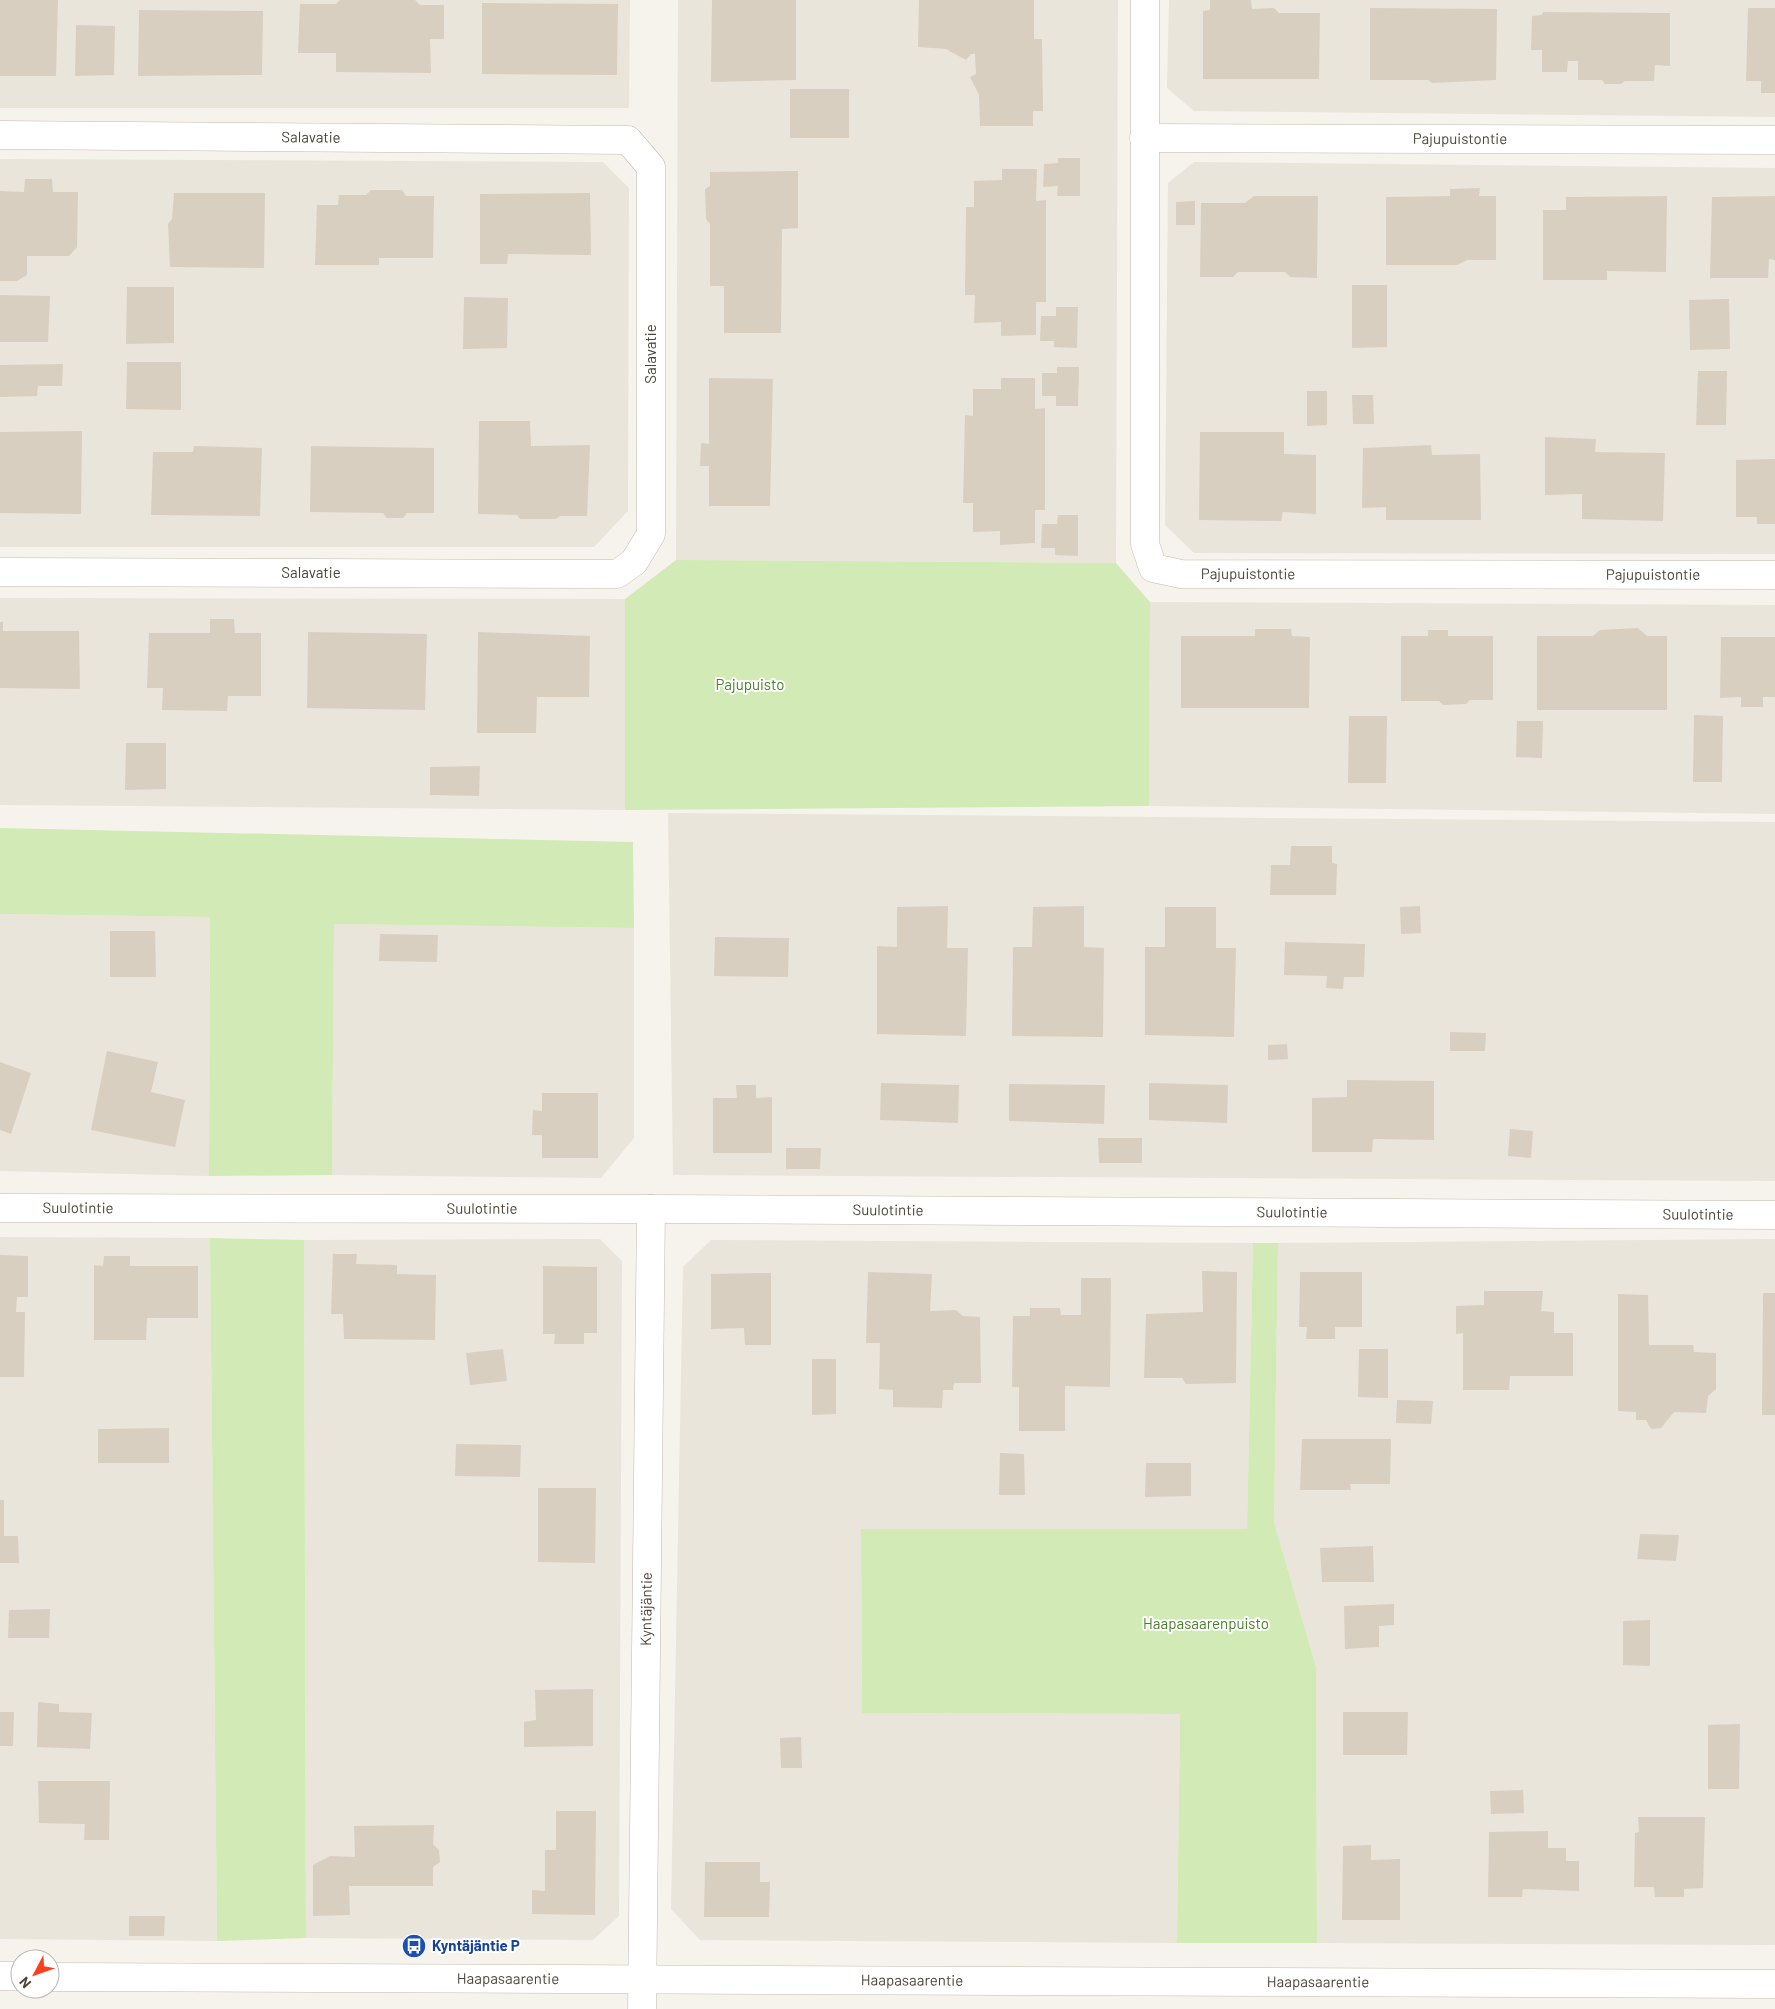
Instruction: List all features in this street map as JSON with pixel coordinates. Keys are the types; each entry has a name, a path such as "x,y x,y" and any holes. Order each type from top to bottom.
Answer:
{"street":[{"name":"Pajupuistontie","path":"1145,0 1145,544 1153,568 1180,574 1775,575"},
{"name":"Salavatie","path":"0,135 628,140 651,167 651,207 650,534 634,562 617,574 0,572"},
{"name":"Pajupuistontie","path":"1144,138 1775,140"},
{"name":"Suulotintie","path":"0,1208 651,1209 1775,1215"},
{"name":"Kyntäjäntie","path":"642,2009 651,1209"},
{"name":"Haapasaarentie","path":"60,1977 1775,1984"}],"shaded area":[{"path":"0,0 630,0 629,108 0,108"},
{"path":"678,0 1118,0 1116,563 676,560"},
{"path":"1169,0 1775,0 1775,117 1194,111 1167,88"},
{"path":"0,159 603,162 629,188 628,511 594,547 0,547"},
{"path":"1194,162 1775,168 1775,554 1194,553 1165,525 1168,183"},
{"path":"0,598 625,599 625,810 0,805"},
{"path":"1150,602 1775,605 1775,814 1149,806"},
{"path":"668,813 1775,822 1775,1181 673,1175"},
{"path":"0,914 210,917 209,1176 0,1171"},
{"path":"334,924 634,928 634,1138 601,1178 332,1175"},
{"path":"0,1237 210,1238 217,1941 0,1939"},
{"path":"600,1239 622,1261 619,1916 593,1940 306,1938 304,1240"},
{"path":"1775,1239 1775,1945 1317,1943 1316,1667 1274,1522 1278,1243"},
{"path":"711,1240 1253,1243 1247,1530 861,1529 862,1713 1180,1714 1177,1943 700,1940 671,1909 683,1267"}],"green space":[{"name":"Pajupuisto","path":"676,560 1116,563 1150,602 1149,806 625,810 625,599"},
{"path":"0,828 633,842 634,928 334,924 332,1175 209,1176 210,917 0,914"},
{"path":"210,1238 304,1240 306,1938 217,1941"},
{"name":"Haapasaarenpuisto","path":"1253,1243 1278,1243 1274,1522 1316,1667 1317,1943 1177,1943 1180,1714 862,1713 861,1529 1247,1529"}],"building":[{"path":"0,0 58,0 56,76 0,76"},
{"path":"340,0 415,0 420,5 444,5 444,39 430,39 431,73 336,72 336,53 298,53 300,4 336,4"},
{"path":"712,0 796,0 796,80 711,82"},
{"path":"919,0 1034,0 1034,39 1042,39 1043,111 1033,111 1033,126 980,126 979,95 970,77 976,74 975,54 971,54 966,60 946,49 918,47"},
{"path":"1210,0 1251,0 1252,9 1274,8 1279,13 1320,13 1319,79 1203,79 1203,11 1210,10"},
{"path":"482,3 618,4 617,75 482,74"},
{"path":"1370,8 1497,9 1496,80 1432,83 1428,80 1370,80"},
{"path":"1748,8 1775,8 1775,93 1761,93 1761,81 1746,81"},
{"path":"139,10 263,11 262,75 138,76"},
{"path":"1543,12 1670,13 1670,66 1655,65 1654,81 1625,81 1621,84 1605,84 1602,80 1578,80 1578,61 1568,61 1567,72 1542,72 1542,50 1531,50 1532,16 1542,15"},
{"path":"76,25 115,26 114,75 75,76"},
{"path":"790,89 849,89 849,138 790,138"},
{"path":"1058,158 1080,158 1080,196 1057,196 1058,186 1043,187 1044,164 1058,163"},
{"path":"1002,169 1037,169 1036,201 1046,200 1046,302 1036,302 1036,335 1001,336 1001,322 974,323 975,295 965,295 966,207 974,207 974,181 1002,180"},
{"path":"798,171 798,228 782,229 781,333 724,333 724,286 710,286 710,224 706,219 705,189 710,186 710,172"},
{"path":"25,179 52,179 53,192 78,192 77,247 69,256 27,256 27,275 17,281 0,281 0,191 24,192"},
{"path":"1480,188 1479,196 1496,196 1496,260 1467,260 1457,265 1386,265 1386,197 1450,196 1450,189"},
{"path":"371,190 402,190 406,196 434,196 433,258 379,258 379,265 315,265 317,205 338,205 339,195 366,195"},
{"path":"174,193 265,193 264,268 170,267 168,224 172,219"},
{"path":"590,193 591,255 508,254 507,264 480,264 480,194"},
{"path":"1254,196 1318,196 1317,278 1290,277 1285,272 1238,272 1233,277 1200,277 1201,203 1245,203"},
{"path":"1667,196 1666,272 1607,271 1607,280 1543,280 1543,210 1566,210 1566,197"},
{"path":"1775,196 1775,260 1769,259 1768,278 1710,278 1712,197"},
{"path":"1195,201 1195,225 1176,225 1176,202"},
{"path":"1352,285 1387,285 1387,347 1352,348"},
{"path":"127,287 174,287 174,343 126,344"},
{"path":"0,295 50,296 48,342 0,342"},
{"path":"464,297 508,298 507,348 463,349"},
{"path":"1729,299 1730,349 1690,350 1689,300"},
{"path":"1056,307 1078,307 1077,348 1054,347 1054,341 1040,341 1041,316 1056,316"},
{"path":"127,362 181,362 181,410 126,409"},
{"path":"63,364 62,386 38,386 37,396 0,397 0,365"},
{"path":"1057,367 1079,367 1078,406 1056,406 1056,396 1042,396 1042,373 1057,373"},
{"path":"1698,371 1727,371 1726,425 1696,425"},
{"path":"709,378 773,379 770,506 709,506 709,466 700,466 701,443 709,444"},
{"path":"1001,378 1035,378 1035,409 1045,408 1045,510 1035,510 1035,543 1000,545 1000,531 973,532 973,503 963,503 965,415 973,416 973,389 1001,389"},
{"path":"1307,391 1327,391 1327,425 1307,426"},
{"path":"1352,395 1373,395 1374,424 1353,424"},
{"path":"479,421 530,421 531,446 590,445 587,516 560,516 556,519 520,519 517,515 478,514"},
{"path":"82,431 81,514 0,513 0,432"},
{"path":"1200,432 1284,432 1284,454 1316,455 1316,514 1283,512 1281,521 1199,520"},
{"path":"1545,437 1596,439 1595,452 1665,453 1663,521 1582,519 1582,494 1545,495"},
{"path":"1431,445 1432,455 1480,454 1481,520 1386,520 1386,507 1362,508 1363,448"},
{"path":"194,446 262,448 260,516 151,515 153,452 193,452"},
{"path":"311,446 434,448 434,513 407,513 403,518 387,518 383,513 310,512"},
{"path":"1775,459 1775,524 1757,524 1757,517 1736,517 1736,460"},
{"path":"1058,515 1078,515 1078,556 1055,555 1055,548 1041,548 1042,524 1057,524"},
{"path":"210,619 234,619 235,633 261,633 261,696 228,696 227,711 162,710 163,688 147,688 149,633 210,633"},
{"path":"0,622 3,622 3,631 79,631 80,689 0,688"},
{"path":"1638,628 1647,636 1667,636 1667,710 1537,710 1537,636 1593,636 1600,630"},
{"path":"1255,629 1291,629 1292,636 1310,637 1309,708 1181,708 1181,636 1255,636"},
{"path":"1428,630 1448,630 1448,636 1493,636 1493,700 1470,700 1466,704 1443,705 1439,701 1401,701 1401,636 1428,636"},
{"path":"308,632 427,634 425,710 307,708"},
{"path":"478,632 590,636 589,697 537,697 536,733 477,733"},
{"path":"1721,637 1775,637 1775,697 1763,697 1763,707 1741,707 1741,697 1720,698"},
{"path":"1694,715 1723,716 1722,782 1693,782"},
{"path":"1349,716 1387,716 1386,783 1348,783"},
{"path":"1517,721 1543,721 1542,758 1516,757"},
{"path":"126,743 166,743 166,789 125,790"},
{"path":"480,766 479,796 430,795 430,767"},
{"path":"1291,846 1332,846 1332,863 1337,864 1336,895 1270,895 1271,865 1290,865"},
{"path":"948,906 947,948 968,948 966,1036 877,1034 877,946 897,947 897,907"},
{"path":"1084,906 1084,947 1104,948 1103,1037 1012,1036 1013,947 1032,947 1033,907"},
{"path":"1420,906 1421,933 1401,934 1400,907"},
{"path":"1165,907 1216,907 1216,948 1236,948 1234,1037 1145,1035 1145,947 1165,947"},
{"path":"110,931 155,931 156,977 110,977"},
{"path":"380,934 438,935 437,962 379,961"},
{"path":"715,937 789,938 788,977 714,976"},
{"path":"1285,942 1365,944 1364,977 1344,977 1343,989 1326,988 1327,976 1284,975"},
{"path":"1450,1032 1486,1033 1485,1051 1450,1051"},
{"path":"1287,1044 1288,1059 1268,1060 1268,1045"},
{"path":"107,1051 158,1062 151,1092 185,1100 175,1147 91,1130"},
{"path":"0,1062 31,1073 11,1134 0,1130"},
{"path":"1347,1080 1434,1081 1434,1140 1373,1139 1372,1152 1312,1152 1312,1098 1347,1097"},
{"path":"881,1083 959,1085 958,1123 880,1120"},
{"path":"1149,1083 1228,1085 1227,1123 1149,1120"},
{"path":"1009,1084 1105,1085 1104,1124 1009,1121"},
{"path":"736,1085 756,1085 756,1098 772,1097 772,1153 713,1153 713,1098 737,1098"},
{"path":"542,1093 598,1093 598,1158 542,1158 542,1135 532,1135 533,1110 542,1111"},
{"path":"1510,1129 1533,1131 1531,1158 1508,1156"},
{"path":"1098,1138 1142,1138 1142,1163 1099,1163"},
{"path":"786,1148 821,1148 820,1169 786,1169"},
{"path":"333,1254 357,1254 356,1264 397,1265 397,1274 436,1275 435,1340 344,1339 343,1314 331,1314"},
{"path":"0,1255 28,1256 28,1297 17,1297 16,1312 25,1312 24,1377 0,1377"},
{"path":"104,1256 130,1256 130,1266 198,1266 198,1318 147,1318 146,1340 94,1340 94,1265 103,1266"},
{"path":"543,1266 597,1267 597,1333 584,1333 584,1344 554,1344 555,1334 543,1334"},
{"path":"1202,1271 1237,1272 1236,1383 1186,1384 1182,1378 1144,1378 1146,1314 1203,1312"},
{"path":"868,1272 932,1274 930,1311 956,1310 963,1316 980,1317 981,1383 954,1383 953,1390 943,1390 942,1408 893,1407 893,1390 879,1389 880,1343 866,1343"},
{"path":"1300,1272 1362,1272 1362,1327 1335,1327 1335,1339 1306,1339 1307,1327 1299,1327"},
{"path":"771,1273 771,1345 745,1345 744,1328 711,1329 711,1274"},
{"path":"1081,1278 1111,1278 1110,1387 1065,1386 1065,1431 1019,1431 1019,1387 1012,1387 1013,1316 1030,1316 1030,1308 1060,1308 1061,1315 1081,1315"},
{"path":"1484,1291 1543,1291 1541,1311 1554,1312 1554,1333 1573,1333 1573,1376 1510,1376 1509,1390 1463,1390 1463,1333 1456,1334 1456,1306 1484,1305"},
{"path":"1763,1293 1775,1293 1775,1415 1762,1415"},
{"path":"1618,1294 1648,1295 1649,1345 1693,1345 1694,1352 1716,1353 1716,1389 1708,1396 1706,1413 1674,1412 1661,1428 1651,1429 1646,1420 1636,1420 1636,1412 1618,1411"},
{"path":"503,1349 507,1381 470,1385 466,1353"},
{"path":"1359,1349 1388,1349 1388,1398 1358,1397"},
{"path":"812,1359 836,1359 836,1414 812,1415"},
{"path":"1397,1400 1433,1401 1431,1424 1396,1423"},
{"path":"169,1428 169,1463 98,1463 98,1429"},
{"path":"1302,1439 1391,1439 1390,1484 1350,1484 1351,1490 1300,1490"},
{"path":"456,1444 521,1445 520,1477 455,1476"},
{"path":"1000,1453 1024,1454 1025,1495 999,1495"},
{"path":"1146,1463 1191,1463 1191,1496 1145,1497"},
{"path":"538,1488 596,1488 595,1563 538,1562"},
{"path":"0,1500 4,1500 4,1536 18,1536 19,1563 0,1563"},
{"path":"1640,1534 1679,1535 1676,1561 1637,1559"},
{"path":"1373,1546 1374,1582 1322,1582 1320,1548"},
{"path":"1394,1604 1394,1625 1379,1626 1379,1647 1345,1649 1344,1606"},
{"path":"50,1609 49,1638 8,1638 9,1610"},
{"path":"1650,1620 1650,1666 1623,1665 1623,1621"},
{"path":"593,1689 593,1746 524,1747 524,1722 536,1720 535,1690"},
{"path":"38,1702 59,1704 59,1712 92,1713 90,1749 37,1747"},
{"path":"0,1712 14,1712 13,1746 0,1746"},
{"path":"1343,1712 1408,1712 1407,1755 1343,1755"},
{"path":"1740,1724 1739,1789 1708,1789 1708,1725"},
{"path":"801,1737 802,1768 781,1768 780,1738"},
{"path":"38,1781 110,1781 109,1840 84,1840 85,1824 39,1823"},
{"path":"1523,1790 1524,1813 1491,1814 1490,1791"},
{"path":"556,1811 596,1811 595,1915 532,1914 532,1890 545,1891 545,1850 556,1850"},
{"path":"1638,1817 1705,1817 1703,1888 1684,1889 1684,1897 1655,1897 1654,1887 1634,1887 1635,1833 1639,1832"},
{"path":"434,1825 433,1844 439,1850 440,1862 433,1867 433,1886 349,1886 350,1915 313,1916 313,1865 330,1856 355,1857 354,1826"},
{"path":"1548,1831 1548,1848 1566,1848 1566,1861 1579,1861 1579,1891 1523,1889 1522,1897 1488,1897 1489,1832"},
{"path":"1371,1845 1371,1860 1400,1859 1400,1920 1342,1920 1343,1846"},
{"path":"705,1862 760,1862 760,1882 770,1882 769,1917 704,1917"},
{"path":"129,1916 165,1916 164,1936 129,1936"}],"place":[{"name":"Kyntäjäntie P","path":"414,1946"}]}
